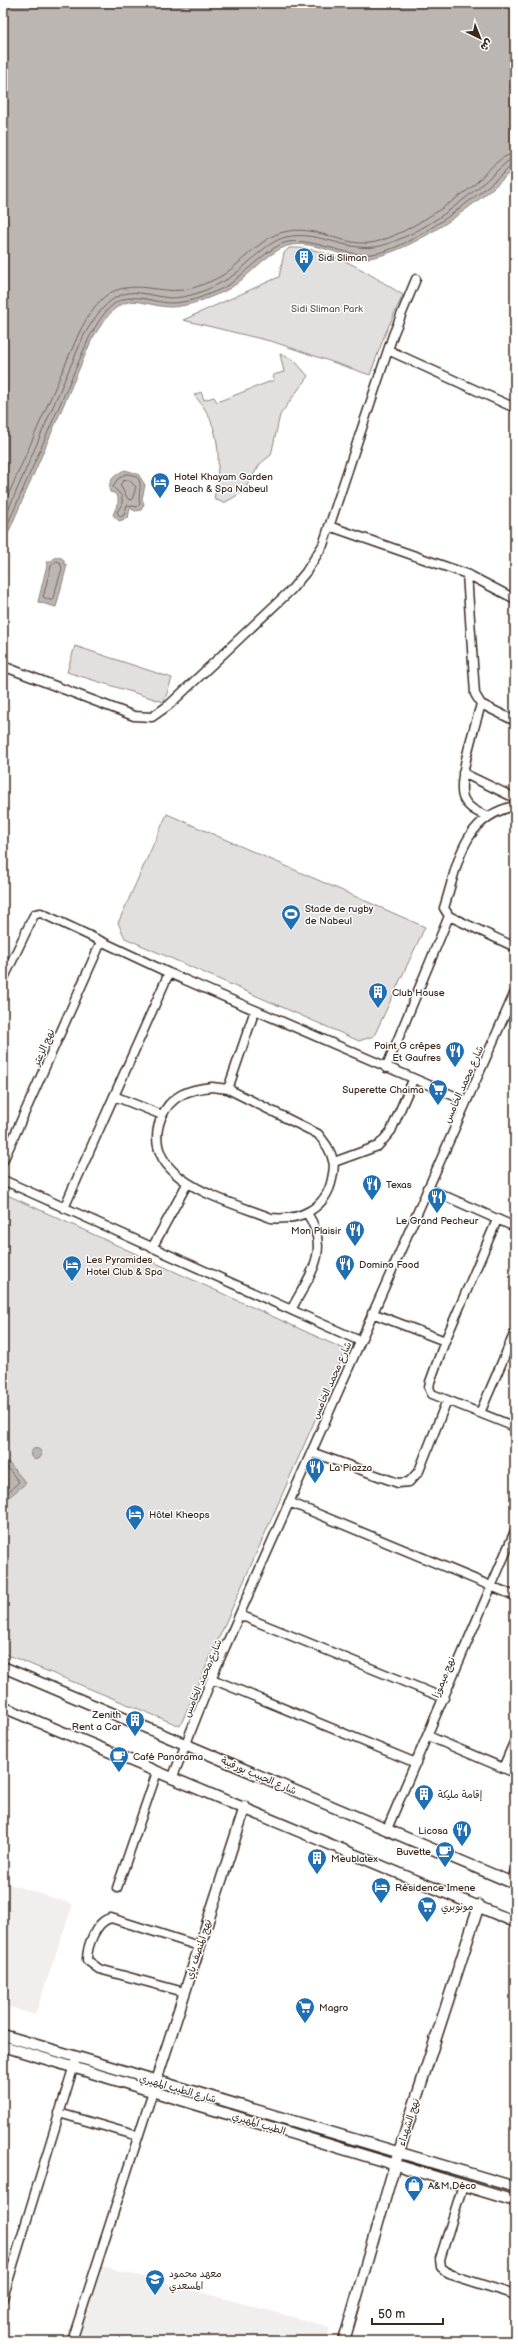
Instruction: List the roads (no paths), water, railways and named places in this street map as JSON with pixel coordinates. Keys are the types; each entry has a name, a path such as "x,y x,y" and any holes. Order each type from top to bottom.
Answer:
{"street":[{"path":"8,668 134,716 152,717 169,705 291,590 315,559 323,545 328,526 388,350 416,279"},
{"path":"388,350 515,408"},
{"path":"328,526 467,574 515,599"},
{"path":"467,574 475,694 481,704 515,721"},
{"path":"481,704 463,773 462,796 470,808 488,817"},
{"path":"463,773 515,798"},
{"path":"515,806 503,809 488,817 477,825 467,838 444,908 448,916 515,948"},
{"path":"3,980 35,914 41,913 169,973 466,1102"},
{"path":"386,1068 448,916"},
{"name":"نهج الزعتر","path":"3,1161 101,942"},
{"path":"64,1208 169,973"},
{"name":"شارع محمد الخامس","path":"172,1779 212,1679 289,1502 515,992"},
{"path":"228,1089 255,1010"},
{"path":"334,1162 378,1146 391,1131 413,1080"},
{"path":"212,1087 228,1089 318,1134 328,1147 334,1162 330,1189 322,1201 307,1213 298,1217 284,1219 271,1218 187,1184 165,1164 159,1153 157,1133 162,1115 174,1098 184,1093 212,1087"},
{"path":"114,1096 162,1115"},
{"path":"3,1180 360,1341"},
{"path":"152,1248 187,1184"},
{"path":"427,1188 515,1227"},
{"path":"292,1310 317,1260 319,1250 318,1243 307,1213"},
{"path":"497,1220 445,1341 429,1388 434,1395 515,1427"},
{"path":"372,1313 445,1341"},
{"path":"480,1413 515,1332"},
{"path":"311,1452 398,1483 410,1482 419,1471 448,1400"},
{"path":"289,1502 493,1585 515,1596"},
{"name":"نهج ميموزا","path":"387,1829 515,1531"},
{"path":"240,1615 444,1698"},
{"name":"شارع الحبيب بورقيبة","path":"3,1667 513,1883"},
{"path":"212,1679 416,1763"},
{"path":"3,1707 172,1779 245,1807 479,1905 515,1922"},
{"path":"428,1736 515,1773"},
{"path":"503,1768 515,1740"},
{"path":"117,1888 156,1772"},
{"name":"نهج المنصف باي","path":"154,2086 245,1807"},
{"path":"513,1883 515,1871"},
{"name":"نهج الشهداء","path":"344,2341 394,2164 479,1905"},
{"path":"184,1992 99,1969 87,1960 91,1943 102,1923 112,1918 199,1946"},
{"name":"شارع الطيب المهيري","path":"3,2035 74,2063 515,2187"},
{"path":"3,2046 74,2063 3,2298"},
{"path":"72,2341 154,2086"},
{"name":"الطيب المهيري","path":"154,2086 394,2164 515,2201"},
{"path":"59,2113 138,2136"},
{"path":"463,2185 440,2259 441,2267 449,2274 515,2295"}],"water":[{"path":"3,3 515,3 515,167 485,195 442,226 397,250 377,257 359,258 305,244 296,244 278,250 232,287 204,300 191,304 171,307 132,301 124,303 118,307 106,318 92,339 3,545"},
{"path":"125,470 138,474 145,485 142,499 144,504 141,510 135,511 130,508 128,518 119,521 113,515 118,503 118,497 114,493 110,492 109,488 113,478"},
{"path":"55,557 60,557 64,560 64,564 67,565 56,607 38,602 48,561 52,561"},
{"path":"36,1448 40,1450 42,1454 40,1458 36,1460 32,1458 30,1454 32,1450"},
{"path":"7,1461 26,1483 3,1502 3,1464"}],"place":[{"name":"Sidi Sliman","path":"304,274"},
{"name":"Hotel Khayam Garden Beach & Spa Nabeul","path":"160,499"},
{"name":"Stade de rugby de Nabeul","path":"291,931"},
{"name":"Club House","path":"378,1009"},
{"name":"Point G crêpes Et Gaufres","path":"455,1068"},
{"name":"Superette Chaima","path":"438,1106"},
{"name":"Texas","path":"372,1201"},
{"name":"Le Grand Pecheur","path":"437,1214"},
{"name":"Mon Plaisir","path":"355,1247"},
{"name":"Domino Food","path":"345,1281"},
{"name":"Les Pyramides Hotel Club & Spa","path":"72,1282"},
{"name":"La Piazza","path":"315,1484"},
{"name":"Hôtel Kheops","path":"135,1531"},
{"name":"Zenith Rent a Car","path":"135,1737"},
{"name":"Café Panorama","path":"119,1773"},
{"name":"إقامة مليكة","path":"424,1811"},
{"name":"Licosa","path":"462,1847"},
{"name":"Buvette","path":"445,1868"},
{"name":"Meublatex","path":"317,1875"},
{"name":"Résidence Imene","path":"381,1904"},
{"name":"مونوبري","path":"427,1923"},
{"name":"Magro","path":"305,2024"},
{"name":"A&M Déco","path":"414,2202"},
{"name":"معهد محمود المسعدي","path":"155,2296"}],"park label":[{"name":"Sidi Sliman Park","path":"327,308"}]}
